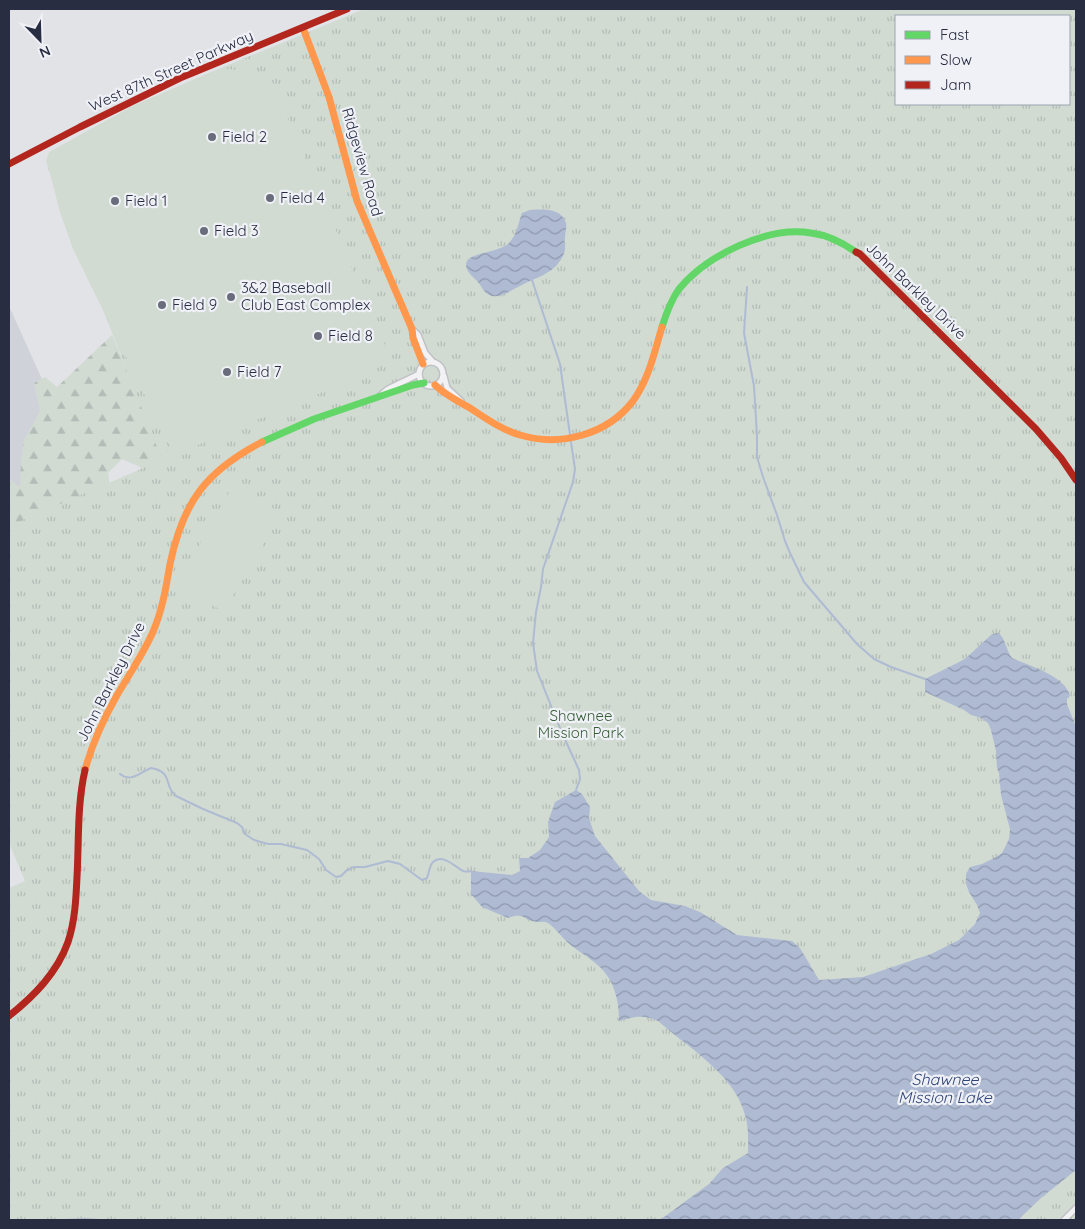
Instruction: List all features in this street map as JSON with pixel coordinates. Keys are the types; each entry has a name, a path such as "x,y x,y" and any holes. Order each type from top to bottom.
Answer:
{"street":[{"name":"West 87th Street Parkway","path":"9,164 172,82 347,9"},
{"name":"Ridgeview Road","path":"303,28 329,97 364,221 412,329 413,338 423,364"},
{"name":"John Barkley Drive","path":"434,385 442,392 505,429 530,438 544,440 573,438 585,435 613,420 625,410 642,388 671,303 686,281 697,270 708,262 752,242 779,233 805,232 836,240 860,254 1036,429 1061,458 1076,480"},
{"path":"412,329 418,335 425,353 442,368 447,388 467,406"},
{"path":"433,362 423,364 419,370 420,378 424,383 434,385 441,380 443,374"},
{"path":"380,396 419,374"},
{"name":"John Barkley Drive","path":"9,1016 34,995 45,982 55,968 67,943 72,928 76,898 79,821 83,780 92,749 110,708 140,658 157,622 167,588 176,538 184,515 193,500 212,476 225,464 283,432 380,396 424,383"},
{"path":"1064,1220 1076,1208"}],"shaded area":[{"path":"9,306 92,490 9,526"}],"green space":[{"name":"Shawnee Mission Park","path":"364,9 1076,9 1076,1220 9,1220 9,888 25,881 9,843 9,526 162,460 58,200 46,161 49,152 135,105"},
{"name":"3&2 Baseball Club East Complex","path":"221,68 269,74 385,345 377,369 174,455 73,249 59,209 49,168 73,139 135,105"},
{"path":"112,335 155,436 172,450 146,487 140,467 122,459 108,473 113,508 9,827 9,479 20,487 24,440 40,411 34,383 45,377 57,387"},
{"path":"232,487 282,513 224,611 175,588"}],"water":[{"path":"530,210 551,210 564,218 566,227 563,256 556,266 543,275 503,295 489,295 468,272 466,267 467,261 474,256 508,244 515,233 522,213"},
{"name":"Shawnee Mission Lake","path":"999,633 1012,658 1046,672 1062,683 1067,689 1070,696 1067,699 1067,704 1076,727 1076,1170 1041,1198 1018,1220 658,1220 709,1184 723,1168 748,1153 746,1120 737,1095 710,1064 658,1021 634,1017 619,1021 616,995 606,974 596,963 567,942 550,924 532,921 521,916 508,918 482,907 471,894 471,871 512,875 520,871 519,858 528,858 540,850 549,837 548,822 555,802 576,790 582,794 590,807 589,818 595,836 639,891 651,900 685,906 700,912 737,935 792,941 800,948 819,980 863,977 931,954 959,940 975,924 980,913 966,884 966,874 970,867 982,864 1002,853 1009,839 1010,829 1001,795 996,751 988,723 925,692 925,679 965,659 992,634"}],"waterway":[{"path":"532,280 560,364 570,435"},
{"path":"747,287 744,333 754,386 757,457 790,553 804,582 857,644 874,659 925,679"},
{"path":"571,442 575,469 573,482 543,569 533,643 537,671 579,770 580,779 576,790"},
{"path":"120,774 132,777 151,768 158,770 166,776 170,788 176,796 237,823 242,827 245,834 254,840 307,850 319,859 326,870 336,877 341,876 347,870 354,867 365,867 388,861 400,864 422,880 427,878 433,862 441,859 463,871 471,871"},
{"path":"64,1220 100,1220"}],"traffic: fast":[{"path":"662,327 669,307 679,289 691,277 721,254 757,239 776,234 811,233 841,243 856,252"},
{"path":"262,442 314,419 413,385 424,383"}],"traffic: slow":[{"path":"303,28 329,97 357,201 412,329 413,338 423,364"},
{"path":"435,385 447,395 513,433 551,440 582,435 610,422 622,413 639,393 654,356 662,327"},
{"path":"85,770 94,742 107,714 152,634 163,600 175,542 190,506 212,477 243,453 262,442"}],"traffic: jam":[{"path":"9,164 180,78 347,9"},
{"path":"856,252 1036,429 1061,458 1076,480"},
{"path":"9,1016 44,983 58,964 68,942 76,902 79,810 85,770"}],"place":[{"name":"Field 2","path":"212,137"},
{"name":"Field 4","path":"270,198"},
{"name":"Field 1","path":"115,201"},
{"name":"Field 3","path":"204,231"},
{"name":"3&2 Baseball Club East Complex","path":"231,297"},
{"name":"Field 9","path":"162,305"},
{"name":"Field 8","path":"318,336"},
{"name":"Field 7","path":"227,372"}]}
